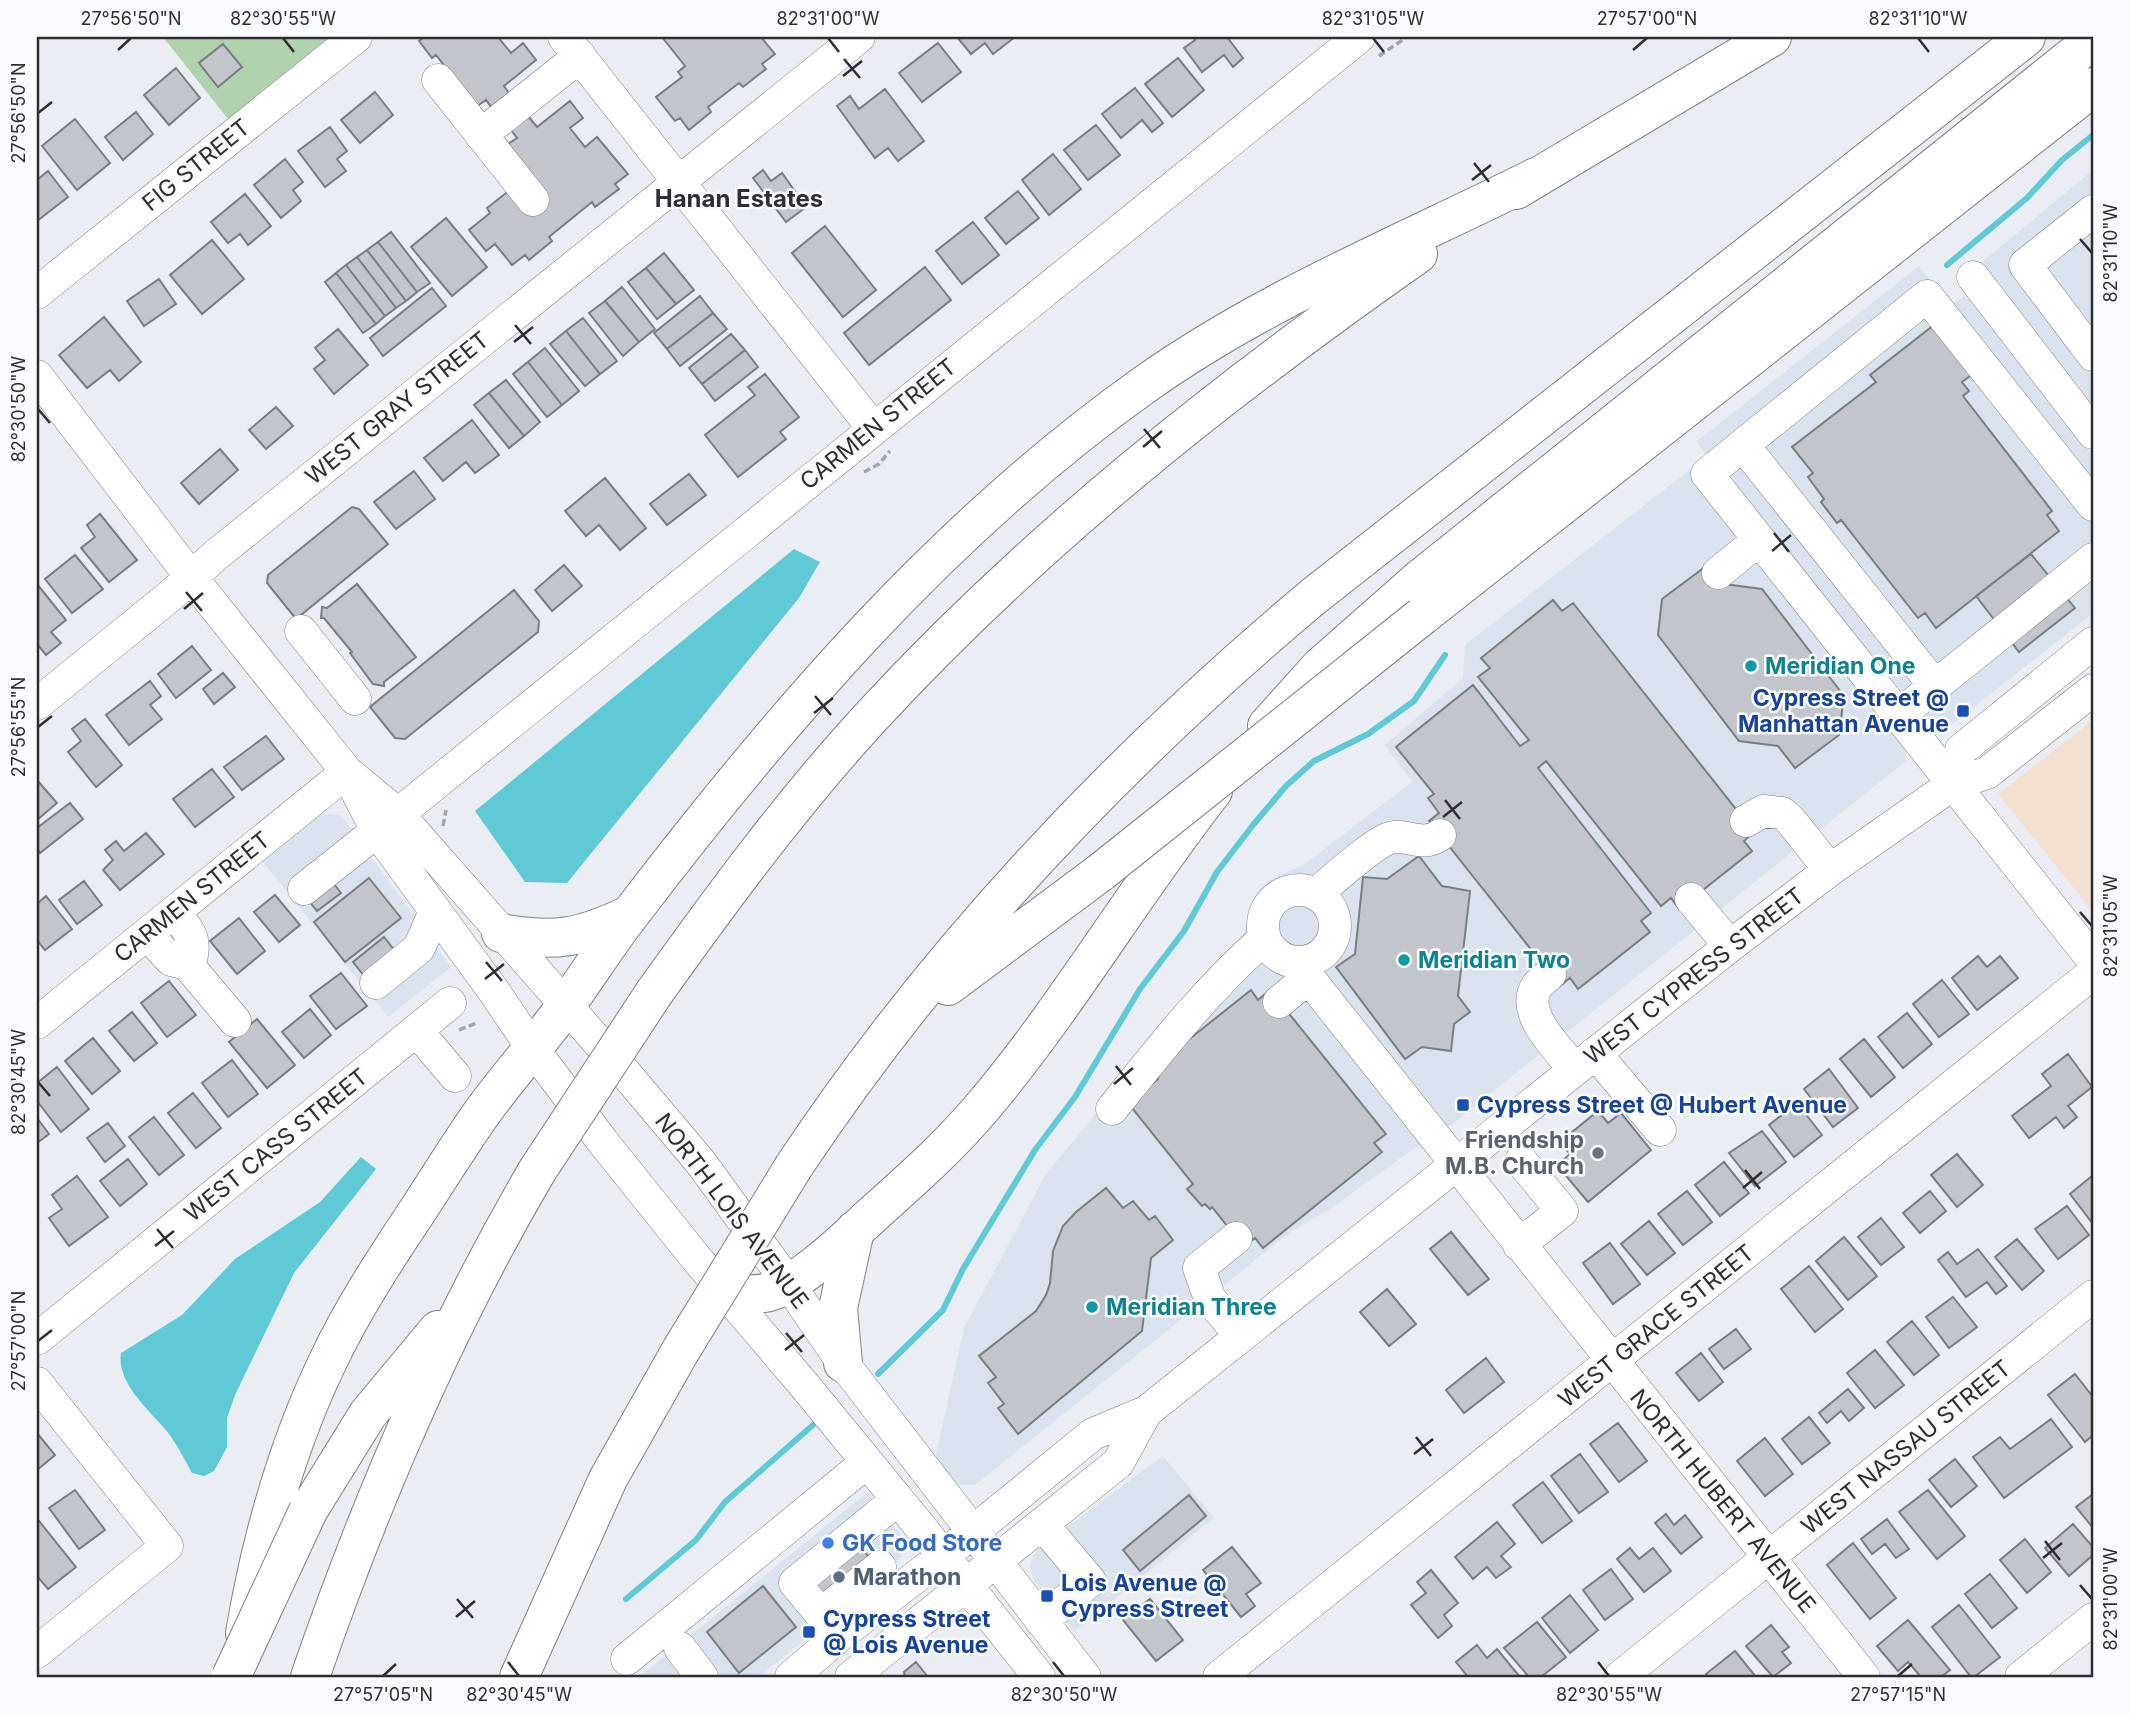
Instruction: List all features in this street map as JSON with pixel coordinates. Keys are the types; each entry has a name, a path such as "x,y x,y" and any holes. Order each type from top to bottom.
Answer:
{"highway":[{"path":"231,1677 308,1511 368,1414 448,1318 499,1238 537,1171 654,993 717,905 869,719 963,622 1047,543 1132,470 1265,364 1430,246 1536,177 1772,37"},
{"path":"519,1677 608,1479 681,1350 794,1166 872,1056 976,926 1079,813 1146,744 1263,638 2026,37"},
{"path":"722,1290 755,1294 774,1290 788,1283 855,1230 940,1151 982,1107 1057,1011 1199,809 1278,713 1320,667 1368,623 2093,40"},
{"path":"872,1056 953,981 1101,872 1422,615 2093,87"},
{"path":"237,1677 268,1523 294,1442 327,1362 368,1285 482,1113 565,1006 629,915 786,721 896,600 975,521 1012,488 1128,397 1193,353 1272,306 1536,177"},
{"path":"501,933 531,939 565,939 603,927 629,915"},
{"path":"843,1363 838,1308 855,1230"},
{"path":"310,1677 364,1527 395,1454 499,1238"}],"street":[{"name":"FIG STREET","path":"37,293 356,37"},
{"name":"WEST GRAY STREET","path":"37,704 216,555 859,37"},
{"name":"CARMEN STREET","path":"304,889 1359,37"},
{"path":"481,135 572,47 873,428"},
{"path":"438,80 533,200"},
{"path":"2093,211 2025,265 2093,355"},
{"path":"1973,277 2093,433"},
{"path":"2093,505 1927,296 1707,474 2093,960"},
{"path":"1985,369 2022,341"},
{"name":"NORTH LOIS AVENUE","path":"37,376 191,577 387,822 501,933 688,1147 729,1199 843,1363 1085,1677"},
{"path":"1743,445 1935,686"},
{"path":"1718,573 1759,540"},
{"path":"1899,715 2093,559"},
{"path":"301,631 355,699"},
{"path":"1953,784 1961,750 2093,643"},
{"path":"288,698 329,666"},
{"name":"WEST CYPRESS STREET","path":"791,1677 830,1625 889,1578 943,1556 1093,1434 1146,1412 1730,946 1830,870 1953,784 1987,773 2093,690"},
{"name":"CARMEN STREET","path":"37,1023 347,772"},
{"path":"1746,821 1763,811 1782,813 1830,870"},
{"name":"NORTH LOIS AVENUE","path":"387,822 435,911 603,1143 867,1462 1039,1677"},
{"path":"1315,894 1388,838 1424,842 1440,835"},
{"path":"1279,1002 1302,970 1326,951 1336,928 1329,904 1308,890 1296,890 1284,893 1267,909 1264,919 1265,938 1272,951 1302,970"},
{"path":"1691,900 1730,946"},
{"path":"376,984 419,948 435,911"},
{"path":"174,912 194,944 190,962 187,964"},
{"path":"147,934 171,960 187,964 235,1021"},
{"path":"1112,1109 1186,1016 1232,967 1265,938"},
{"name":"NORTH HUBERT AVENUE","path":"1302,970 1864,1677"},
{"name":"WEST GRACE STREET","path":"1219,1677 2093,973"},
{"path":"1550,974 1536,987 1532,1007 1536,1020 1660,1130"},
{"name":"WEST CASS STREET","path":"37,1339 450,1003"},
{"path":"416,1031 455,1076"},
{"path":"1519,1245 1562,1211 1521,1161"},
{"path":"1236,1238 1199,1268 1210,1299 1240,1335"},
{"name":"WEST NASSAU STREET","path":"1620,1677 2093,1296"},
{"path":"37,1383 167,1546 37,1652"},
{"name":"WEST CYPRESS STREET","path":"851,1677 1118,1463 1146,1412"},
{"path":"627,1659 867,1462"},
{"path":"830,1625 795,1583 897,1500"},
{"path":"1041,1621 1090,1581 1042,1524"},
{"path":"854,1535 889,1578"},
{"path":"2021,1677 2093,1619"},
{"path":"680,1648 702,1677"}],"shaded area":[{"path":"2093,170 2093,407 1982,262"},
{"path":"1919,266 1951,306 1970,292 2093,456 2093,613 1946,729 1931,726 1696,442"},
{"path":"1692,468 1888,716 1904,747 1906,761 1456,1121 1333,1207 1289,1233 975,1485 961,1485 954,1481 935,1459 964,1328 1046,1174 1243,935 1260,888 1275,877 1302,866 1412,782 1385,745 1463,678 1465,645"},
{"path":"2093,720 2093,912 1998,794"},
{"path":"321,814 341,815 451,967 388,1017 257,855"},
{"path":"1163,1456 1214,1518 1074,1632 1034,1581 1030,1566 1033,1556 1039,1548"},
{"path":"868,1492 902,1536 902,1554 893,1569 759,1677 639,1677"}],"green space":[{"path":"163,37 341,37 232,124"}],"water":[{"path":"794,549 820,562 799,598 567,883 525,882 475,811"},
{"path":"361,1157 376,1169 294,1273 235,1395 227,1418 227,1447 214,1471 204,1476 192,1473 170,1435 130,1387 124,1376 121,1353 182,1315 235,1259 320,1202"}],"building":[{"path":"424,37 498,37 511,53 523,43 536,60 504,86 509,93 491,107 486,100 476,107 436,55 432,58 419,41"},
{"path":"662,37 761,37 775,54 762,64 766,69 743,87 739,83 708,107 711,112 689,130 680,118 675,121 656,97 682,77 678,72 685,66"},
{"path":"957,37 1015,37 993,54 985,43 971,54"},
{"path":"1193,37 1227,37 1243,58 1233,67 1224,55 1202,72 1184,48 1195,40"},
{"path":"938,43 961,72 922,102 899,73"},
{"path":"223,44 242,67 218,87 199,63"},
{"path":"1178,58 1204,90 1172,117 1145,84"},
{"path":"176,68 200,98 169,125 144,95"},
{"path":"1135,88 1163,123 1152,132 1142,120 1121,138 1102,114"},
{"path":"885,89 924,141 898,161 888,148 875,158 837,106 850,96 859,109"},
{"path":"375,92 393,115 360,143 341,120"},
{"path":"570,101 583,118 570,128 585,147 597,137 628,174 615,184 619,189 595,207 592,202 549,237 552,241 529,260 525,255 512,265 495,244 486,251 469,230 490,213 487,208 510,190 505,146 517,138 511,130 528,116 537,127"},
{"path":"136,112 153,134 123,160 105,137"},
{"path":"75,119 110,163 77,190 42,146"},
{"path":"1096,125 1120,155 1088,180 1064,150"},
{"path":"330,127 347,151 337,159 346,171 325,187 298,151"},
{"path":"1053,154 1081,189 1049,215 1022,180"},
{"path":"285,159 303,182 293,190 301,201 281,218 254,185"},
{"path":"763,170 771,181 782,173 806,207 786,222 753,178"},
{"path":"48,171 68,197 37,221 37,180"},
{"path":"1018,191 1039,218 1006,244 985,218"},
{"path":"245,194 271,226 248,245 240,234 228,243 211,222"},
{"path":"446,218 487,267 452,296 411,247"},
{"path":"973,222 999,255 962,284 936,251"},
{"path":"825,226 876,290 843,317 792,253"},
{"path":"391,232 430,283 417,292 378,242"},
{"path":"212,240 244,279 202,314 170,275"},
{"path":"378,242 417,292 406,301 367,250"},
{"path":"367,250 406,301 396,308 357,257"},
{"path":"664,253 694,290 676,304 646,268"},
{"path":"357,257 396,308 385,316 346,265"},
{"path":"346,265 385,316 376,324 336,273"},
{"path":"925,267 951,300 869,365 844,333"},
{"path":"646,268 676,304 657,319 628,282"},
{"path":"336,273 376,324 363,333 325,282"},
{"path":"159,279 176,304 144,326 127,301"},
{"path":"622,287 655,329 639,342 605,301"},
{"path":"432,288 446,306 383,356 370,338"},
{"path":"700,296 713,313 667,349 654,333"},
{"path":"605,301 639,342 623,356 589,313"},
{"path":"713,313 727,329 680,366 667,349"},
{"path":"104,317 141,362 119,381 110,370 87,388 59,355"},
{"path":"583,318 617,361 600,374 566,331"},
{"path":"1934,325 1973,374 1962,382 1969,391 1963,396 2052,511 2047,515 2059,531 1936,628 1925,613 1918,618 1841,520 1837,523 1821,502 1824,499 1808,477 1813,473 1792,447 1876,382 1870,375"},
{"path":"338,329 368,365 334,394 314,369 325,360 315,348"},
{"path":"566,331 600,374 585,386 550,344"},
{"path":"731,334 745,350 702,384 689,368"},
{"path":"545,348 579,391 562,405 528,362"},
{"path":"745,350 758,367 715,401 702,384"},
{"path":"528,362 562,405 547,417 513,374"},
{"path":"765,374 799,417 780,432 786,439 738,477 705,435 755,395 748,387"},
{"path":"506,380 540,422 524,436 489,393"},
{"path":"489,393 524,436 509,448 474,405"},
{"path":"276,407 293,426 266,449 249,430"},
{"path":"472,420 499,455 475,473 466,462 443,481 424,458"},
{"path":"220,449 238,470 199,504 181,483"},
{"path":"414,471 435,499 396,529 374,502"},
{"path":"689,474 706,495 667,525 650,504"},
{"path":"605,478 646,528 620,550 599,525 586,536 565,511"},
{"path":"352,507 359,509 388,544 296,619 267,583 268,575"},
{"path":"100,514 137,560 109,582 81,548 95,537 87,525"},
{"path":"2031,554 2075,608 2019,652 1976,596"},
{"path":"75,555 103,589 72,613 45,579"},
{"name":"Meridian One","path":"1709,564 1724,584 1762,589 1844,696 1839,735 1795,768 1778,746 1739,741 1658,635 1662,599"},
{"path":"564,565 582,586 552,611 535,590"},
{"path":"37,584 66,620 51,632 61,643 46,655 37,644"},
{"path":"357,584 416,657 384,682 384,686 373,684 350,653 352,652 324,618 321,618 322,607 327,608"},
{"path":"514,590 539,621 538,632 405,739 395,738 370,707"},
{"path":"1553,600 1562,611 1573,603 1754,832 1744,841 1752,851 1679,909 1671,898 1661,906 1546,761 1538,768 1651,913 1641,921 1650,932 1578,989 1570,978 1560,986 1429,821 1439,813 1428,798 1434,794 1396,747 1473,685 1520,746 1529,740 1478,677 1490,668 1481,658"},
{"path":"192,646 211,670 176,698 158,674"},
{"path":"223,673 235,687 214,704 203,689"},
{"path":"150,681 161,696 150,705 162,719 129,745 106,715"},
{"path":"85,719 122,765 96,787 68,752 81,741 72,729"},
{"path":"266,736 284,759 242,790 224,767"},
{"path":"212,769 234,797 195,827 173,799"},
{"path":"37,780 57,803 37,820"},
{"path":"70,803 83,819 40,853 37,848 37,828"},
{"path":"146,833 164,854 120,890 103,870 113,860 105,850 116,841 124,851"},
{"name":"Meridian Two","path":"1419,856 1442,886 1470,891 1458,996 1470,1012 1454,1024 1451,1051 1422,1047 1405,1059 1336,967 1355,954 1363,877 1387,879"},
{"path":"369,878 401,918 345,962 314,922"},
{"path":"330,879 341,893 317,911 306,897"},
{"path":"84,881 102,905 77,924 59,900"},
{"path":"275,895 300,925 279,942 254,912"},
{"path":"46,896 72,929 45,950 37,940 37,904"},
{"path":"239,918 265,951 237,974 210,941"},
{"path":"384,937 396,952 365,977 353,962"},
{"path":"1978,956 1987,967 2000,956 2018,978 1977,1010 1952,978"},
{"path":"341,973 367,1006 336,1029 310,996"},
{"path":"1942,980 1969,1014 1939,1037 1913,1004"},
{"path":"169,981 196,1015 167,1037 141,1003"},
{"path":"1251,990 1258,1000 1270,990 1386,1134 1374,1143 1382,1152 1263,1248 1255,1238 1244,1247 1212,1207 1210,1209 1205,1204 1202,1206 1187,1189 1193,1184 1128,1103 1158,1079 1163,1060"},
{"path":"310,1009 331,1035 304,1058 282,1032"},
{"path":"132,1012 157,1043 134,1061 109,1031"},
{"path":"1907,1013 1932,1044 1903,1068 1878,1037"},
{"path":"257,1019 295,1065 267,1088 229,1042"},
{"path":"93,1038 120,1071 92,1094 65,1061"},
{"path":"1864,1039 1895,1077 1871,1097 1840,1059"},
{"path":"2068,1054 2092,1087 2068,1106 2077,1117 2064,1128 2056,1117 2029,1138 2012,1116 2051,1086 2042,1074"},
{"path":"232,1060 258,1094 228,1117 202,1083"},
{"path":"57,1067 89,1109 61,1132 37,1101 37,1083"},
{"path":"1829,1069 1858,1108 1833,1127 1804,1089"},
{"path":"193,1093 221,1128 196,1148 168,1113"},
{"path":"1797,1103 1822,1135 1794,1157 1769,1125"},
{"path":"1598,1111 1608,1123 1621,1113 1651,1150 1588,1202 1557,1165 1570,1154 1560,1142"},
{"path":"154,1117 184,1155 159,1175 129,1137"},
{"path":"37,1118 49,1134 37,1143"},
{"path":"108,1123 125,1146 105,1162 87,1138"},
{"path":"1762,1131 1786,1162 1755,1186 1729,1153"},
{"path":"1957,1154 1983,1185 1957,1207 1931,1175"},
{"path":"128,1159 147,1184 120,1206 100,1181"},
{"path":"1724,1162 1749,1193 1720,1216 1695,1185"},
{"path":"2093,1175 2093,1224 2070,1194"},
{"path":"77,1176 108,1217 69,1246 49,1218 62,1209 52,1195"},
{"name":"Meridian Three","path":"1106,1188 1123,1208 1133,1201 1149,1220 1155,1216 1173,1240 1151,1258 1142,1331 1018,1434 998,1408 1004,1404 988,1383 996,1377 979,1356 1036,1311 1050,1283 1053,1251 1063,1226"},
{"path":"1687,1191 1712,1222 1683,1245 1658,1214"},
{"path":"1930,1191 1946,1211 1920,1233 1903,1213"},
{"path":"2067,1206 2089,1235 2058,1259 2035,1229"},
{"path":"1881,1218 1904,1247 1881,1265 1858,1237"},
{"path":"1649,1221 1675,1253 1647,1275 1621,1244"},
{"path":"1451,1232 1489,1279 1468,1295 1430,1249"},
{"path":"1844,1237 1877,1276 1848,1300 1816,1261"},
{"path":"2017,1239 2044,1271 2022,1290 1995,1257"},
{"path":"1610,1243 1640,1284 1613,1304 1583,1263"},
{"path":"1978,1249 2007,1286 1996,1294 1987,1282 1966,1297 1938,1260 1948,1252 1957,1264"},
{"path":"1809,1266 1843,1309 1815,1332 1781,1289"},
{"path":"1387,1289 1416,1324 1389,1346 1360,1312"},
{"path":"1953,1297 1977,1327 1949,1348 1926,1317"},
{"path":"1912,1321 1939,1355 1914,1375 1887,1342"},
{"path":"1736,1329 1751,1349 1724,1369 1709,1349"},
{"path":"1875,1350 1904,1385 1875,1408 1847,1373"},
{"path":"1701,1353 1723,1382 1699,1401 1676,1373"},
{"path":"1486,1358 1504,1382 1464,1413 1446,1390"},
{"path":"2075,1374 2093,1397 2093,1435 2085,1442 2048,1395"},
{"path":"1848,1389 1864,1408 1849,1421 1841,1411 1827,1423 1819,1413"},
{"path":"1809,1417 1830,1443 1802,1464 1782,1439"},
{"path":"2051,1419 2072,1447 2004,1498 1973,1457 2000,1437 2010,1449"},
{"path":"1618,1423 1647,1461 1619,1482 1590,1444"},
{"path":"37,1433 55,1455 37,1470"},
{"path":"1765,1438 1793,1474 1765,1496 1737,1461"},
{"path":"1580,1454 1608,1492 1579,1513 1551,1476"},
{"path":"1955,1459 1977,1486 1951,1507 1929,1480"},
{"path":"1543,1482 1572,1521 1542,1543 1513,1505"},
{"path":"75,1490 105,1530 79,1549 49,1508"},
{"path":"1928,1490 1965,1536 1937,1559 1899,1512"},
{"path":"2093,1494 2093,1528 2076,1507"},
{"path":"1189,1495 1206,1516 1140,1571 1123,1550"},
{"path":"1666,1514 1674,1525 1685,1515 1702,1537 1681,1554 1655,1523"},
{"path":"1887,1519 1909,1549 1896,1558 1885,1544 1872,1554 1861,1539"},
{"path":"39,1521 76,1567 48,1589 37,1576"},
{"path":"1497,1522 1515,1544 1501,1556 1511,1567 1496,1578 1487,1567 1473,1579 1455,1557"},
{"path":"2073,1524 2093,1547 2093,1555 2069,1576 2045,1548"},
{"path":"2025,1539 2051,1572 2027,1593 2000,1560"},
{"path":"1853,1543 1896,1598 1870,1619 1827,1565"},
{"name":"Marathon","path":"860,1546 874,1563 823,1604 809,1587"},
{"path":"1232,1547 1261,1583 1246,1594 1255,1606 1241,1617 1203,1570"},
{"path":"1630,1548 1639,1559 1653,1548 1671,1571 1644,1592 1617,1559"},
{"path":"1611,1569 1633,1599 1605,1620 1583,1590"},
{"path":"1431,1570 1458,1603 1444,1615 1452,1626 1438,1638 1411,1605 1426,1593 1417,1582"},
{"path":"1990,1574 2017,1608 1992,1628 1965,1594"},
{"path":"763,1586 796,1627 739,1673 707,1632"},
{"path":"1570,1595 1598,1630 1570,1653 1542,1618"},
{"path":"1150,1599 1183,1640 1156,1661 1123,1620"},
{"path":"1959,1605 2000,1657 1974,1677 1971,1677 1932,1627"},
{"path":"1908,1620 1950,1670 1941,1677 1921,1677 1908,1662 1898,1671 1877,1646"},
{"path":"1537,1622 1566,1657 1541,1677 1529,1677 1504,1648"},
{"path":"1771,1625 1789,1647 1782,1652 1791,1663 1773,1677 1746,1646"},
{"path":"1477,1645 1487,1658 1497,1649 1520,1677 1468,1677 1456,1662"},
{"path":"1735,1651 1756,1677 1709,1677 1706,1674"},
{"path":"916,1662 928,1677 905,1677 904,1672"}],"waterway":[{"path":"1947,265 2027,198 2062,160 2093,135"},
{"path":"878,1374 943,1310 963,1269 1035,1150 1075,1097 1140,989 1184,931 1217,872 1253,825 1286,786 1314,761 1368,734 1414,701 1445,655"},
{"path":"626,1599 696,1540 725,1502 813,1425"}],"place":[{"name":"Meridian One","path":"1751,666"},
{"name":"Cypress Street @ Manhattan Avenue","path":"1963,711"},
{"name":"Meridian Two","path":"1404,960"},
{"name":"Cypress Street @ Hubert Avenue","path":"1463,1105"},
{"name":"Friendship M.B. Church","path":"1598,1153"},
{"name":"Meridian Three","path":"1092,1307"},
{"name":"GK Food Store","path":"828,1543"},
{"name":"Marathon","path":"839,1577"},
{"name":"Lois Avenue @ Cypress Street","path":"1047,1596"},
{"name":"Cypress Street @ Lois Avenue","path":"809,1632"}],"district":[{"name":"Hanan Estates","path":"739,199"}]}
